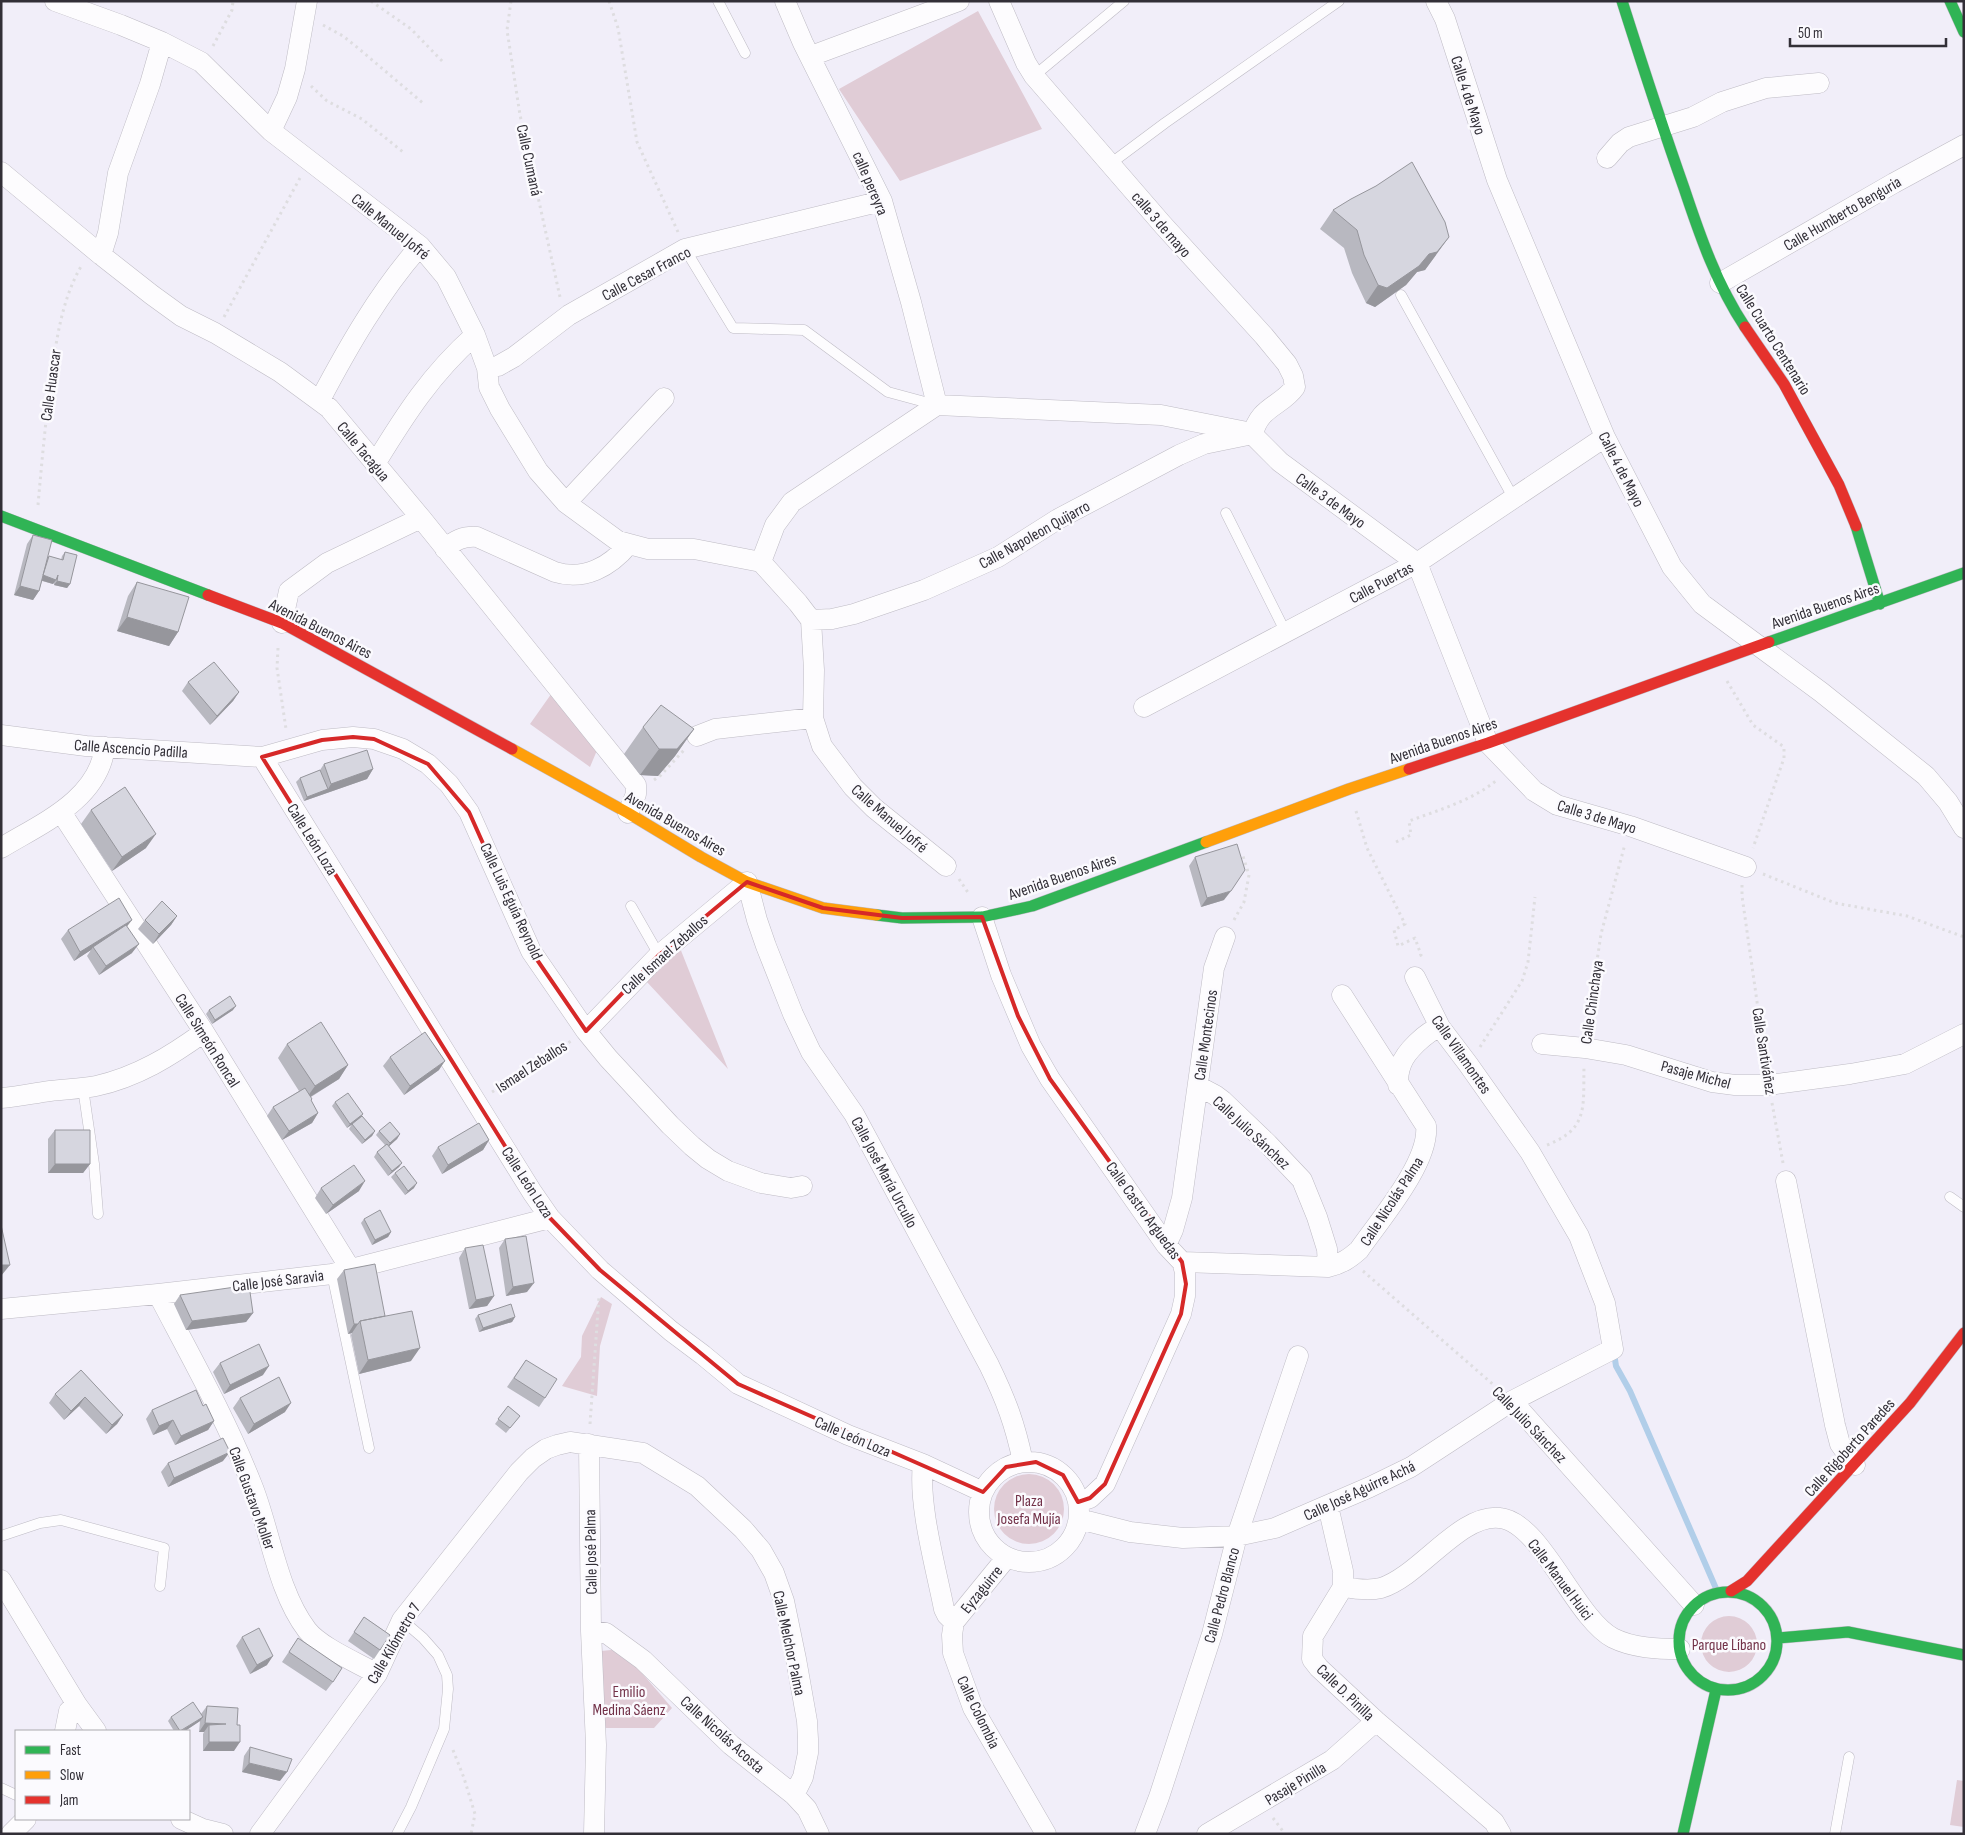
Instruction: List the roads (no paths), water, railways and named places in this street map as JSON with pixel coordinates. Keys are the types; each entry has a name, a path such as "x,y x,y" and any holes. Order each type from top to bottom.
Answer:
{"main road":[{"name":"Calle Cuarto Centenario","path":"1622,1 1662,127 1698,230 1720,283 1740,320 1784,384 1839,485 1852,514 1880,604"},
{"path":"1950,1 1964,32"},
{"name":"Avenida Buenos Aires","path":"1,516 282,623 628,813 747,882 823,908 902,918 982,918 1032,906 1349,789 1488,743 1964,573"},
{"name":"Calle Rigoberto Paredes","path":"1731,1591 1742,1585 1751,1576 1855,1466 1910,1403 1964,1333"},
{"path":"1751,1576 1752,1598"},
{"path":"1731,1591 1752,1598 1770,1614 1778,1638 1777,1653 1771,1668 1761,1680 1747,1688 1732,1692 1716,1690 1703,1684 1692,1675 1684,1663 1680,1649 1680,1633 1684,1618 1694,1605 1705,1597 1718,1592 1731,1591"},
{"path":"1778,1638 1848,1632 1964,1655"},
{"path":"1683,1834 1716,1690"}],"street":[{"name":"Calle Manuel Jofré","path":"55,1 162,42 201,62 272,131 309,162 420,246 446,277 474,335 487,368 489,387 500,409 538,471 566,503 618,541 648,549 694,549 760,562"},
{"name":"calle pereyra","path":"785,1 882,201 938,405"},
{"path":"811,56 959,1"},
{"name":"calle 3 de mayo","path":"999,1 1026,63 1034,76 1229,299 1264,336 1291,371 1295,387 1259,418 1254,427 1253,434"},
{"name":"Calle 4 de Mayo","path":"1436,1 1445,19 1497,180 1604,437 1672,567 1702,604 1756,646 1821,692 1926,776 1938,789 1964,828"},
{"path":"272,131 287,97 295,69 306,10"},
{"path":"96,252 108,233 118,173 150,84 162,42"},
{"path":"1607,158 1628,136 1693,117 1722,102 1766,88 1819,83"},
{"name":"Calle Humberto Benguria","path":"1720,283 1894,182 1964,145"},
{"name":"Calle Tacagua","path":"1,172 96,252 152,295 182,316 215,333 297,383 329,408 421,518 636,785 636,794 628,813"},
{"name":"Calle Cesar Franco","path":"487,368 498,366 514,357 569,315 685,249 882,201"},
{"path":"320,400 349,348 401,267 420,246"},
{"path":"375,464 422,390 451,356 474,335"},
{"path":"566,503 664,398"},
{"path":"811,620 792,596 760,562 775,525 792,502 938,405 1161,414 1242,430 1253,434"},
{"name":"Calle 3 de Mayo","path":"1253,434 1280,462 1417,563 1488,743 1534,791 1557,805 1630,826 1746,867"},
{"name":"Calle Napoleon Quijarro","path":"811,620 832,619 854,614 924,590 998,557 1058,519 1179,455 1204,444 1253,434"},
{"name":"Calle Puertas","path":"1144,707 1417,563 1604,437"},
{"path":"282,623 289,591 327,563 421,518"},
{"path":"445,549 453,542 466,536 477,537 555,572 564,575 581,575 608,565 618,558 629,544"},
{"name":"Calle Manuel Jofré","path":"811,620 814,670 813,718 822,746 852,787 874,808 946,866"},
{"path":"697,736 715,728 813,718"},
{"name":"Calle Ascencio Padilla","path":"1,735 45,742 262,757"},
{"name":"Calle Luis Eguía Reynold","path":"262,757 322,740 353,737 374,738 403,749 428,764 449,784 469,812 532,951 586,1031 670,1125 708,1159 728,1171 761,1183 791,1188 802,1186"},
{"path":"1,848 61,812 80,797 94,780 103,761 105,747"},
{"name":"Calle León Loza","path":"262,757 550,1218 600,1270 671,1331 738,1384 848,1435 923,1464 983,1492"},
{"name":"Calle Simeón Roncal","path":"61,812 204,1032 342,1272"},
{"name":"Calle Ismael Zeballos","path":"586,1031 659,954 747,882"},
{"name":"Calle José María Urcullo","path":"747,882 766,946 793,1014 811,1052 854,1114 989,1365 1016,1425 1023,1462"},
{"name":"Calle Castro Arguedas","path":"982,918 1014,1008 1050,1079 1166,1245 1182,1262 1185,1272 1186,1284 1180,1314 1104,1484 1079,1510"},
{"name":"Calle Montecinos","path":"1166,1245 1173,1230 1182,1198 1214,968 1226,937"},
{"name":"Calle Villamontes","path":"1415,977 1440,1027 1530,1152 1579,1236 1605,1303 1613,1349"},
{"name":"Calle Nicolás Palma","path":"1182,1262 1328,1268 1349,1259 1359,1250 1408,1180 1426,1144 1426,1126 1342,995"},
{"path":"1398,1085 1403,1059 1431,1030 1440,1027"},
{"path":"1,1098 83,1088 113,1082 133,1075 169,1057 204,1032"},
{"name":"Pasaje Michel","path":"1542,1044 1585,1048 1633,1057 1712,1082 1735,1085 1769,1085 1905,1064 1964,1034"},
{"name":"Calle Julio Sánchez","path":"1198,1086 1223,1101 1302,1180 1315,1211 1327,1250 1328,1268"},
{"path":"1786,1181 1835,1425 1840,1444 1855,1466"},
{"name":"Calle José Saravia","path":"1,1309 158,1294 342,1272 550,1218"},
{"name":"Calle Gustavo Moller","path":"158,1294 221,1416 252,1486 291,1603 307,1630 320,1642 377,1674"},
{"name":"Calle José Aguirre Achá","path":"1079,1510 1130,1532 1183,1538 1237,1536 1275,1528 1328,1506 1411,1467 1512,1401 1613,1349"},
{"name":"Calle Pedro Blanco","path":"1145,1834 1159,1797 1212,1634 1237,1536 1298,1356"},
{"name":"Calle Julio Sánchez","path":"1512,1401 1694,1605"},
{"name":"Calle Kilómetro 7","path":"260,1834 377,1674 402,1620 519,1472 533,1458 546,1449 570,1442 589,1444"},
{"name":"Calle José Palma","path":"589,1444 591,1630 596,1745 594,1834"},
{"name":"Calle Melchor Palma","path":"589,1444 643,1453 670,1468 696,1486 743,1529 774,1572 784,1601 807,1721 806,1760 803,1777 794,1795"},
{"path":"1023,1462 1036,1462 1051,1466 1063,1475 1073,1488 1079,1510 1074,1534 1065,1547 1052,1556 1038,1561 1022,1562 1007,1557 994,1548 985,1535 980,1520 980,1503 983,1492 994,1476 1006,1467 1023,1462"},
{"path":"923,1464 921,1476 924,1506 944,1609 954,1622"},
{"path":"1328,1506 1343,1571 1343,1587"},
{"name":"Calle Manuel Huici","path":"1343,1587 1355,1589 1380,1588 1396,1581 1418,1567 1454,1535 1484,1519 1501,1518 1518,1525 1538,1546 1595,1624 1611,1637 1630,1646 1680,1649"},
{"name":"Eyzaguirre","path":"954,1622 1007,1557"},
{"path":"1,1580 77,1705 95,1730"},
{"name":"Calle D. Pinilla","path":"1343,1587 1313,1636 1312,1658 1319,1668 1376,1721 1494,1822 1501,1834"},
{"name":"Calle Colombia","path":"954,1622 952,1635 953,1653 973,1708 1046,1834"},
{"name":"Calle Nicolás Acosta","path":"591,1630 606,1633 619,1640 643,1660 731,1745 794,1795 806,1809 818,1834"},
{"path":"65,1730 69,1712 77,1705"},
{"name":"Pasaje Pinilla","path":"1207,1834 1332,1760 1376,1721"},
{"path":"11,1834 25,1820"},
{"path":"168,1820 181,1834"},
{"path":"183,1820 202,1829 223,1834"}],"lane":[{"path":"718,1 745,53"},
{"path":"1034,76 1124,1"},
{"path":"1110,164 1165,123 1339,1"},
{"path":"685,249 733,328 804,330 888,392 938,405"},
{"path":"1401,295 1514,499"},
{"path":"1226,513 1286,633"},
{"path":"631,906 659,954"},
{"path":"83,1088 94,1164 98,1214"},
{"path":"1950,1197 1964,1207"},
{"name":"Calle Simeón Roncal","path":"342,1272 369,1448"},
{"path":"1,1536 40,1523 61,1520 164,1548 160,1586"},
{"path":"397,1834 411,1807 444,1728 448,1689 447,1675 438,1655 423,1638 402,1620"},
{"path":"1835,1834 1849,1757"},
{"path":"1,1788 15,1795"}],"waterway":[{"path":"1614,1353 1616,1366 1630,1391 1718,1593"}],"park label":[{"name":"Plaza Josefa Mujía","path":"1029,1509"},
{"name":"Parque Líbano","path":"1729,1644"},
{"name":"Emilio Medina Sáenz","path":"629,1700"}]}
